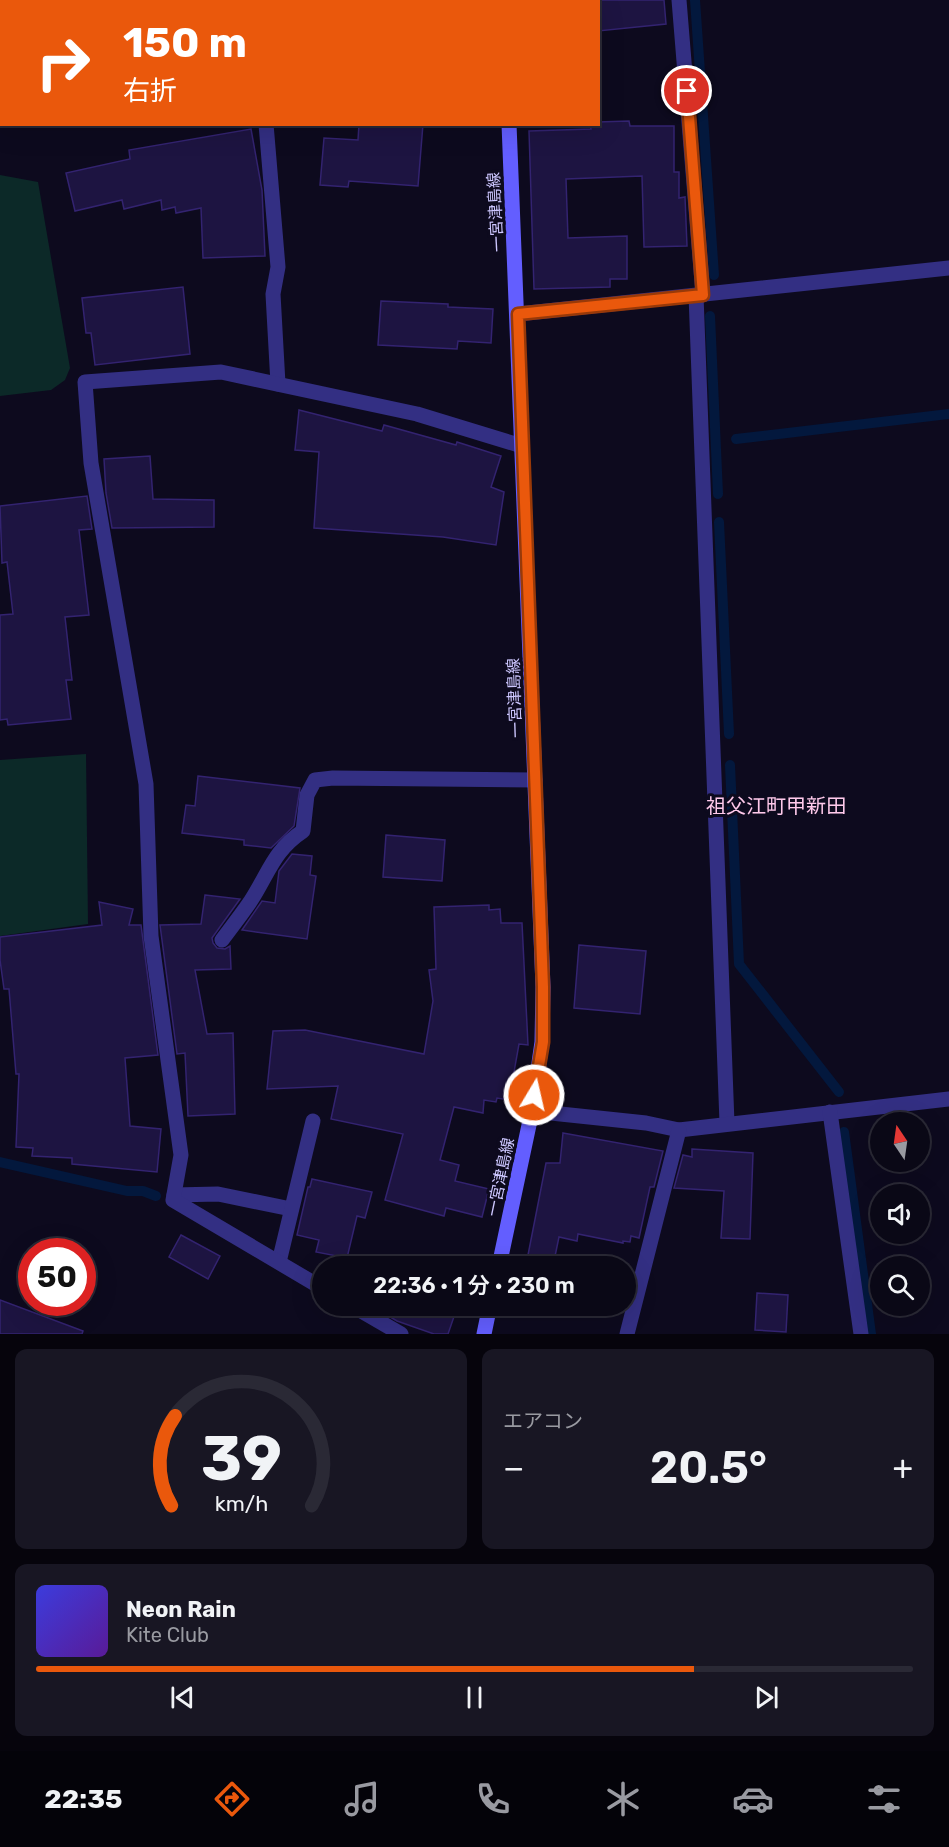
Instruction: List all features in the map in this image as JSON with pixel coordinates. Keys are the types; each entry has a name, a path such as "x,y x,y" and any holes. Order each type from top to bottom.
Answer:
{"main road":[{"name":"一宮津島線","path":"501,1256 532,1111 543,1042 543,987 509,126"},
{"path":"484,1334 488,1316"}],"street":[{"path":"679,0 700,295 727,1123"},
{"path":"266,126 278,267 273,294 278,384"},
{"path":"518,314 949,268"},
{"path":"312,1282 173,1200 181,1155 150,936 146,784 91,463 85,382 221,372 417,414 522,446"},
{"path":"222,940 251,901 269,866 289,840 303,831 307,795 315,780 333,778 535,780"},
{"path":"532,1111 646,1123 679,1130 949,1100"},
{"path":"830,1112 861,1334"},
{"path":"279,1262 313,1121"},
{"path":"627,1334 679,1130"},
{"path":"174,1195 218,1194 291,1209"},
{"path":"370,1316 401,1334"}],"green space":[{"path":"0,175 38,182 70,368 65,380 51,390 0,396"},
{"path":"86,754 88,924 0,936 0,760"}],"building":[{"path":"600,0 664,0 666,24 600,31"},
{"path":"629,121 630,126 674,126 674,172 679,172 679,198 685,197 687,246 644,247 642,176 566,179 568,238 627,236 627,279 610,279 610,287 534,289 529,131 591,129 590,126 600,126 600,122"},
{"path":"359,126 423,126 418,186 349,181 348,187 320,185 324,138 358,140"},
{"path":"251,129 262,190 265,256 203,258 201,208 176,213 175,207 162,210 161,200 124,209 122,200 75,211 66,173 130,159 129,150"},
{"path":"183,287 190,354 95,365 91,333 86,333 82,298"},
{"path":"381,301 493,309 491,343 458,341 457,349 378,345"},
{"path":"299,410 382,431 384,425 456,445 457,442 501,456 491,487 504,492 496,545 443,537 314,528 319,452 295,450"},
{"path":"150,456 153,499 214,500 214,527 112,528 106,493 104,459"},
{"path":"87,496 92,529 79,530 89,615 65,617 72,680 66,680 71,719 8,725 7,719 0,720 0,615 13,614 7,562 2,563 0,506"},
{"path":"198,776 300,788 294,826 271,848 244,845 244,840 182,833 186,805 195,806"},
{"path":"386,835 445,840 442,881 383,877"},
{"path":"292,854 312,856 310,875 316,876 307,939 242,930 262,901 275,903 279,871"},
{"path":"205,895 240,899 212,938 217,948 225,949 230,946 231,969 195,970 207,1034 233,1033 235,1114 188,1116 185,1053 177,1054 160,925 201,924"},
{"path":"99,902 133,909 129,925 141,925 158,1055 125,1058 130,1126 161,1129 157,1172 72,1164 72,1158 32,1156 33,1148 16,1147 19,1074 16,1074 9,989 4,989 0,937 102,925"},
{"path":"489,905 489,910 500,909 501,923 522,923 528,1045 519,1044 509,1100 497,1098 496,1102 484,1100 483,1113 454,1107 440,1160 459,1165 455,1181 489,1189 482,1217 446,1208 444,1216 385,1200 403,1134 331,1119 338,1086 267,1089 273,1031 305,1030 424,1054 433,1001 429,970 436,969 434,907"},
{"path":"579,945 646,951 640,1014 574,1008"},
{"path":"563,1133 663,1151 654,1187 650,1187 639,1238 631,1236 630,1242 623,1241 623,1243 578,1234 577,1241 559,1237 555,1256 528,1255 546,1163 560,1163"},
{"path":"692,1149 753,1153 750,1239 721,1238 724,1191 674,1188 683,1155 692,1157"},
{"path":"312,1179 372,1192 365,1218 357,1216 347,1256 316,1252 319,1240 297,1235 308,1187"},
{"path":"181,1235 220,1256 208,1279 169,1257"},
{"path":"757,1293 788,1295 786,1332 755,1330"},
{"path":"0,1300 18,1307 18,1316 43,1316 83,1331 82,1334 0,1334"},
{"path":"389,1316 454,1316 448,1334 434,1334"}],"waterway":[{"path":"695,0 714,275"},
{"path":"710,316 718,494"},
{"path":"736,439 949,414"},
{"path":"719,522 729,734"},
{"path":"730,765 739,964 839,1092"},
{"path":"844,1132 871,1334"},
{"path":"0,1162 127,1191 143,1191 156,1196"}],"district":[{"name":"祖父江町甲新田","path":"776,806"}],"route":[{"path":"534,1095 543,1042 543,987 518,314 703,295 687,91"}]}
